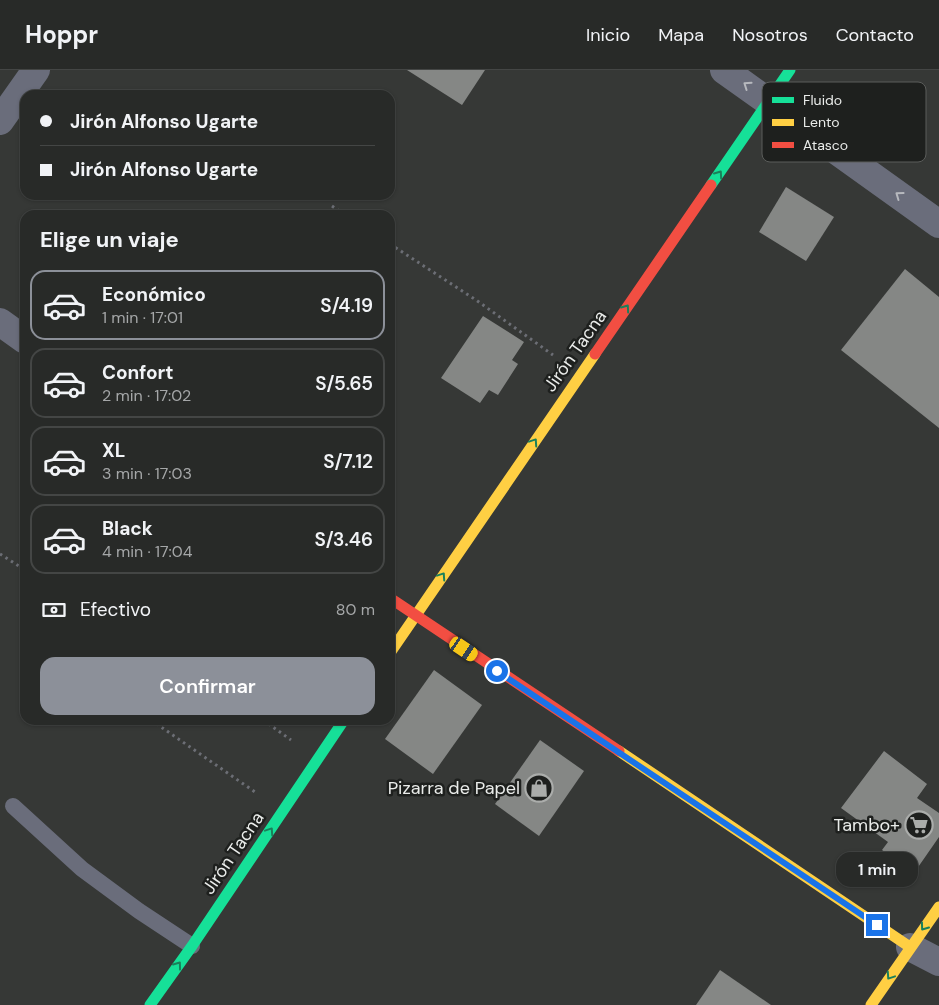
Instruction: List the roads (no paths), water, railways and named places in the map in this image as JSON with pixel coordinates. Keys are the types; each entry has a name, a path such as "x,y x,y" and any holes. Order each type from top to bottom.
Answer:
{"street":[{"path":"22,90 36,70"},
{"path":"724,70 762,96"},
{"name":"Jirón Tacna","path":"782,82 790,70"},
{"path":"0,122 20,93"},
{"name":"Jirón Tacna","path":"395,646 762,111"},
{"path":"853,162 939,224"},
{"path":"0,322 20,336"},
{"path":"395,602 910,947 939,962"},
{"name":"Jirón Tacna","path":"150,1005 192,946 341,725"},
{"path":"871,1005 939,907"}],"lane":[{"path":"13,806 82,869 192,946"}],"place":[{"name":"Pizarra de Papel","path":"539,788"},
{"name":"Tambo+","path":"919,825"}]}
